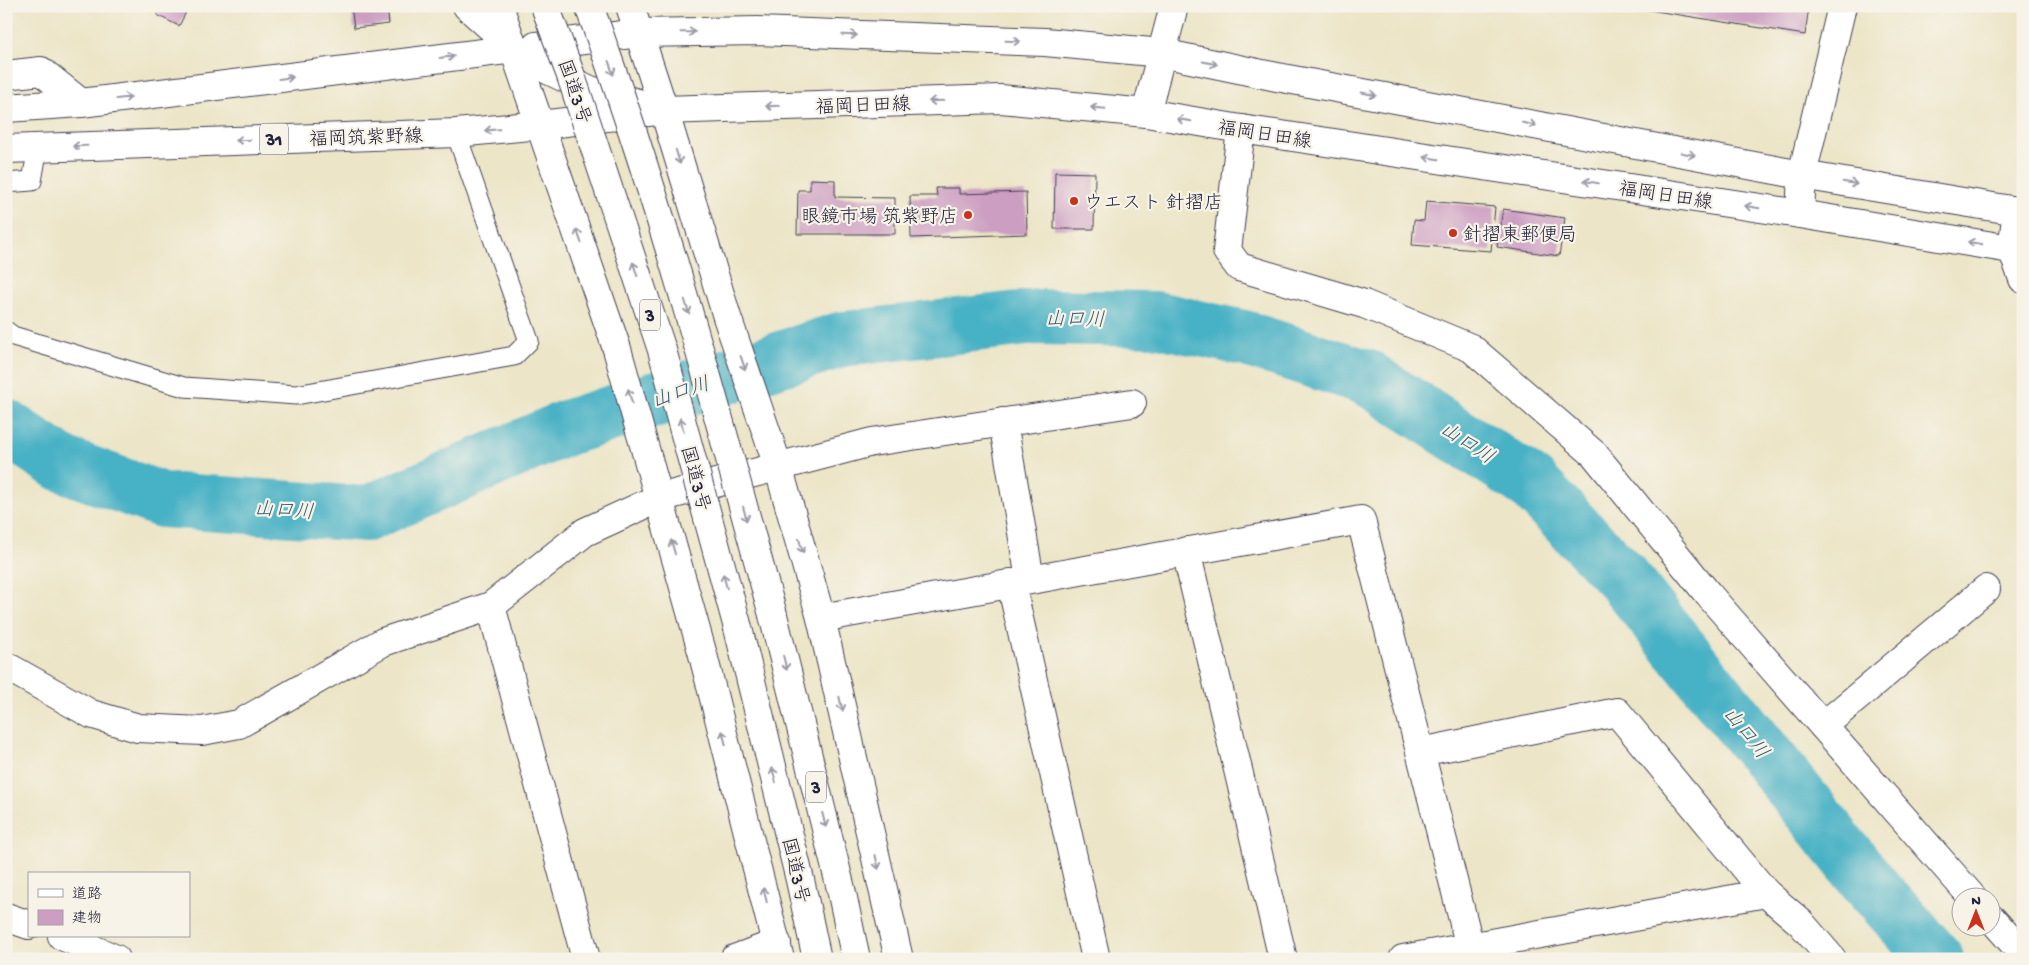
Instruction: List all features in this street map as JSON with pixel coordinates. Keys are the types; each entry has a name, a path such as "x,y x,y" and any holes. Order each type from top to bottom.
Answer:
{"main road":[{"name":"福岡日田線","path":"467,6 515,49 548,70 590,90 664,110 1001,99 1146,113 1241,130 1800,214 2018,250"},
{"path":"499,6 617,349 702,655 778,951 734,959"},
{"name":"国道3号","path":"545,6 572,76 662,350 738,628 800,880 817,959"},
{"name":"国道3号","path":"589,6 612,71 696,336 773,615 856,959"},
{"path":"630,6 727,317 775,458 821,618 899,959"},
{"path":"1146,113 1174,6"},
{"path":"1800,214 1802,175 1842,6"},
{"path":"6,108 81,103 639,33 758,31 1044,42 1162,53 1277,77 1802,175 2020,211 2018,250 2023,279"},
{"path":"6,75 41,71 81,103"},
{"name":"福岡筑紫野線","path":"6,149 456,133 664,110"},
{"path":"1241,130 1226,252 1240,267 1364,304 1471,348 1594,454 1708,594 1964,888"},
{"path":"6,666 91,714 138,728 202,731 239,724 383,642 491,606 585,532 656,488 775,458 1132,403"},
{"path":"1003,422 1020,581 1096,959"},
{"path":"821,618 1361,520 1472,952"},
{"path":"1186,552 1283,959"},
{"path":"1823,726 1986,588"},
{"path":"491,606 586,959"},
{"path":"1421,752 1617,712 1766,893 1800,923 1832,959"},
{"path":"1403,959 1472,952 1766,893"},
{"path":"6,917 28,925"},
{"path":"2002,930 2023,954"},
{"path":"67,938 116,959"}],"lane":[{"path":"6,332 13,336 184,387 296,395 514,356 529,341 456,133"},
{"path":"6,183 32,182 38,147"}],"building":[{"path":"162,6 189,6 179,26 157,15"},
{"path":"351,6 387,6 389,24 354,28"},
{"path":"1624,6 1809,6 1805,35"},
{"name":"ウエスト 針摺店","path":"1055,172 1095,173 1094,229 1054,229"},
{"path":"810,179 835,180 835,197 895,198 895,234 797,234 798,190 810,190"},
{"name":"眼鏡市場 筑紫野店","path":"936,188 959,188 959,194 1026,192 1027,234 911,238 910,196 937,196"},
{"name":"針摺東郵便局","path":"1426,201 1495,207 1491,251 1412,245 1414,220 1424,221"},
{"path":"1503,209 1565,218 1559,256 1497,247"}],"waterway":[{"name":"山口川","path":"6,427 60,463 162,500 366,514 566,428 843,339 1036,317 1155,319 1244,338 1368,378 1531,483 1621,576 1873,888 1936,959"}],"place":[{"name":"ウエスト 針摺店","path":"1074,201"},
{"name":"眼鏡市場 筑紫野店","path":"968,215"},
{"name":"針摺東郵便局","path":"1453,233"}]}
